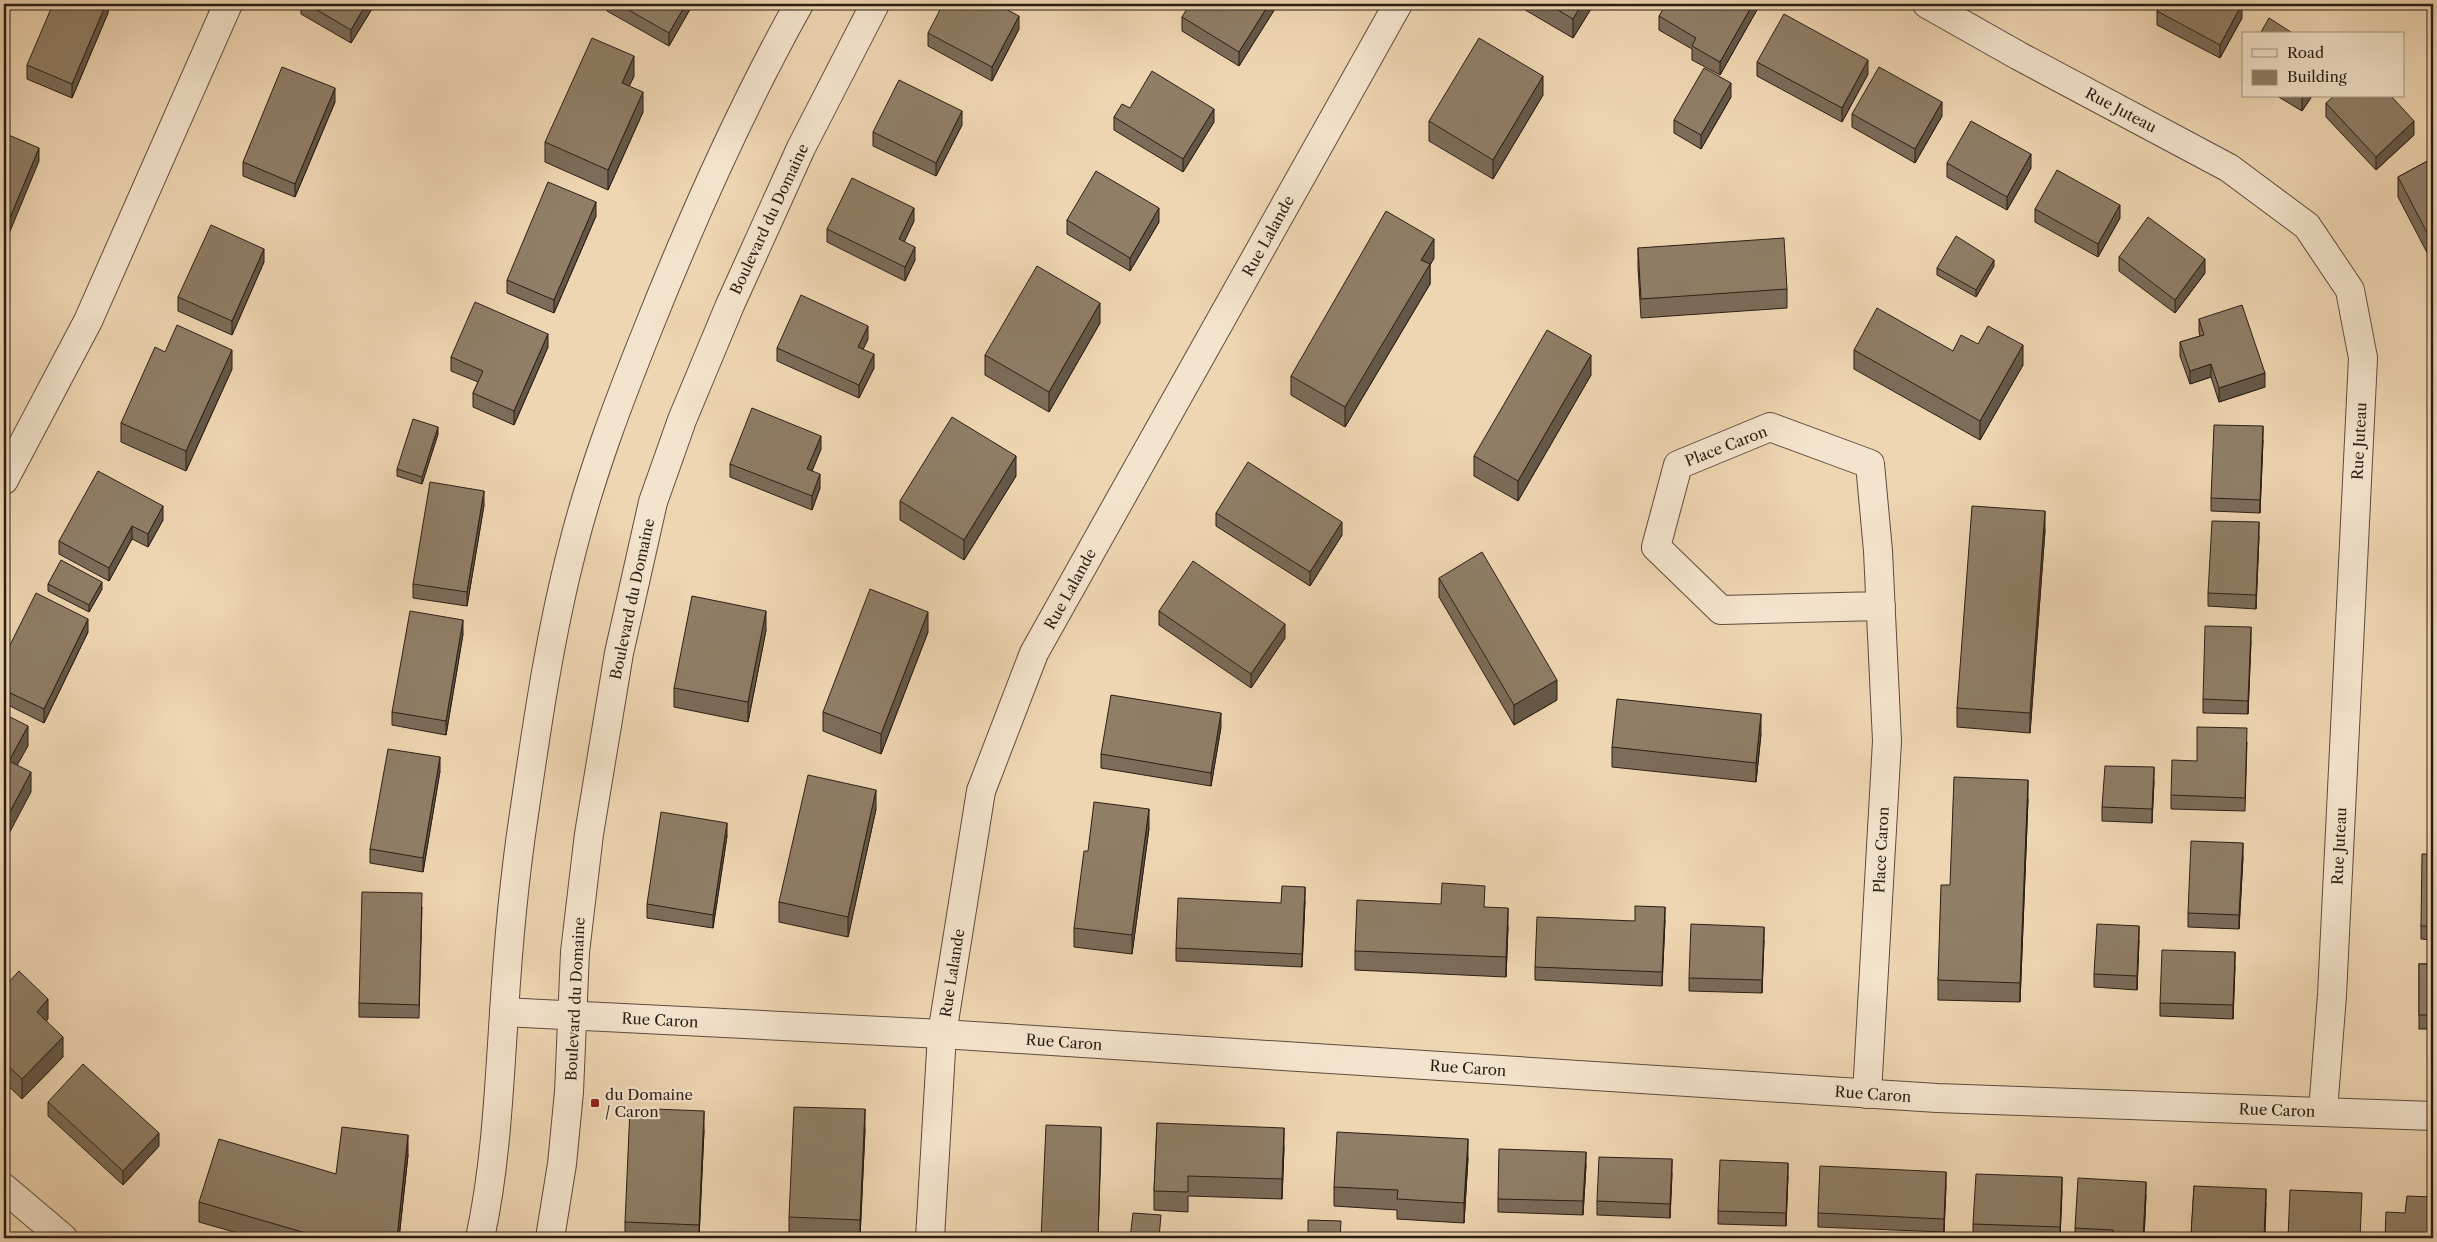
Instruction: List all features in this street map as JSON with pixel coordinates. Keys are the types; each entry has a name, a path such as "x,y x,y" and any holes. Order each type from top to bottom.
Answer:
{"street":[{"path":"4,480 88,321 228,4"},
{"path":"480,1238 489,1188 499,1098 504,1012 516,876 540,713 568,565 586,498 635,361 703,197 747,102 799,4"},
{"name":"Boulevard du Domaine","path":"550,1238 562,1164 569,1092 575,952 589,834 619,653 654,502 682,420 730,305 801,148 875,4"},
{"name":"Rue Lalande","path":"930,1238 942,1034 981,790 1034,653 1398,4"},
{"name":"Rue Juteau","path":"1927,4 2019,56 2229,168 2307,226 2350,290 2363,358 2332,995 2324,1111"},
{"name":"Place Caron","path":"1867,1094 1887,741 1881,606 1870,464 1770,427 1678,465 1656,547 1721,610 1881,606"},
{"name":"Rue Caron","path":"504,1012 942,1034 1937,1098 2433,1116"},
{"path":"4,1188 63,1238"}],"building":[{"path":"53,4 106,4 72,84 27,65"},
{"path":"307,4 366,4 351,30"},
{"path":"618,4 686,4 669,33"},
{"path":"943,4 996,4 1019,16 992,67 928,33"},
{"path":"1190,4 1269,4 1239,52 1182,17"},
{"path":"1548,4 1582,4 1573,19"},
{"path":"1666,4 1753,4 1720,62 1692,46 1696,38 1659,16"},
{"path":"2161,4 2242,4 2220,45 2157,11"},
{"path":"1784,14 1868,60 1842,108 1757,62"},
{"path":"2269,18 2291,32 2261,32"},
{"path":"592,38 634,56 622,83 643,92 608,170 545,142"},
{"path":"1479,38 1543,76 1493,160 1429,121"},
{"path":"282,67 335,88 295,184 243,162"},
{"path":"1879,67 1942,102 1915,149 1852,114"},
{"path":"1704,68 1731,83 1701,135 1674,120"},
{"path":"1152,71 1214,109 1183,159 1114,117 1122,104 1130,108"},
{"path":"899,80 962,111 936,163 873,132"},
{"path":"2332,98 2393,98 2414,121 2376,157 2326,103"},
{"path":"1971,121 2031,154 2007,197 1947,163"},
{"path":"4,133 39,148 4,232"},
{"path":"2433,158 2433,244 2398,177"},
{"path":"2057,170 2120,205 2098,244 2035,209"},
{"path":"1096,171 1159,208 1130,258 1067,220"},
{"path":"852,178 914,208 899,239 915,247 905,267 827,229"},
{"path":"548,182 596,202 554,300 507,280"},
{"path":"1386,211 1434,239 1421,260 1430,264 1345,407 1291,376"},
{"path":"2148,217 2205,259 2175,300 2119,257"},
{"path":"211,225 264,249 232,321 178,297"},
{"path":"1956,236 1994,260 1976,290 1937,268"},
{"path":"1784,238 1787,289 1641,299 1638,248"},
{"path":"1037,266 1100,303 1049,392 985,355"},
{"path":"801,295 868,326 858,347 874,354 859,385 777,348"},
{"path":"475,302 548,334 514,411 473,393 483,371 451,357"},
{"path":"2242,305 2265,373 2219,388 2211,364 2190,371 2180,342 2204,335 2199,319"},
{"path":"1877,308 1953,351 1961,335 1978,344 1988,326 2023,345 1980,421 1854,350"},
{"path":"177,325 232,350 186,451 121,423 155,347 165,352"},
{"path":"1547,330 1591,355 1518,481 1474,456"},
{"path":"752,408 821,436 807,469 820,474 812,496 730,464"},
{"path":"952,417 1016,456 964,540 900,501"},
{"path":"413,419 438,427 422,477 397,469"},
{"path":"2214,425 2263,426 2260,500 2211,498"},
{"path":"1248,462 1342,522 1310,572 1216,513"},
{"path":"98,471 163,506 148,534 132,526 109,568 59,541"},
{"path":"430,482 484,491 467,592 413,584"},
{"path":"1972,506 2045,511 2030,713 1957,708"},
{"path":"2212,521 2259,522 2256,595 2208,593"},
{"path":"1482,552 1557,680 1514,705 1439,578"},
{"path":"61,560 102,582 89,605 48,584"},
{"path":"1193,561 1285,624 1251,674 1159,611"},
{"path":"870,589 928,612 881,734 823,712"},
{"path":"36,593 88,619 44,709 4,690 4,657"},
{"path":"692,596 766,611 748,702 674,688"},
{"path":"410,611 463,620 446,721 392,712"},
{"path":"2205,626 2251,627 2248,701 2203,699"},
{"path":"1111,695 1221,713 1211,773 1101,754"},
{"path":"1617,699 1761,714 1756,763 1612,747"},
{"path":"4,714 28,726 9,761 31,772 4,823"},
{"path":"2197,727 2247,728 2245,798 2171,795 2172,760 2197,761"},
{"path":"2433,745 2433,808 2431,808"},
{"path":"388,749 440,757 423,858 370,849"},
{"path":"2105,766 2154,767 2152,809 2102,807"},
{"path":"808,775 876,790 848,917 779,902"},
{"path":"1954,777 2028,780 2020,983 1938,980 1941,885 1950,885"},
{"path":"1094,802 1149,809 1132,935 1074,928 1084,851 1088,851"},
{"path":"661,812 727,823 713,915 647,904"},
{"path":"2191,841 2243,843 2239,915 2188,913"},
{"path":"2422,854 2433,854 2433,926 2421,926"},
{"path":"1442,883 1485,886 1484,907 1508,908 1506,957 1355,951 1357,900 1441,904"},
{"path":"1282,886 1305,887 1302,954 1176,948 1178,898 1281,903"},
{"path":"362,892 422,893 419,1005 359,1003"},
{"path":"1635,906 1665,907 1662,972 1535,967 1537,917 1635,921"},
{"path":"1691,924 1764,927 1762,980 1689,978"},
{"path":"2097,924 2139,926 2137,976 2094,974"},
{"path":"2162,950 2235,952 2233,1005 2160,1003"},
{"path":"2419,964 2433,964 2433,1015 2419,1015"},
{"path":"19,971 48,999 37,1012 63,1037 22,1079 4,1062 4,985"},
{"path":"83,1064 159,1133 123,1171 48,1102"},
{"path":"794,1107 865,1109 860,1220 789,1217"},
{"path":"630,1108 704,1111 699,1225 625,1222"},
{"path":"1157,1123 1284,1128 1282,1179 1188,1176 1188,1192 1154,1191"},
{"path":"1046,1125 1101,1127 1098,1238 1041,1238"},
{"path":"342,1127 408,1135 397,1238 323,1238 199,1202 219,1139 336,1174"},
{"path":"1337,1132 1468,1139 1464,1203 1397,1199 1398,1190 1334,1187"},
{"path":"1499,1149 1586,1152 1583,1201 1498,1199"},
{"path":"1599,1157 1672,1159 1670,1204 1597,1201"},
{"path":"1720,1160 1788,1163 1786,1213 1718,1211"},
{"path":"1820,1166 1946,1172 1944,1219 1818,1213"},
{"path":"1976,1174 2062,1177 2060,1227 1973,1224"},
{"path":"2078,1178 2146,1182 2143,1238 2113,1238 2113,1230 2075,1228"},
{"path":"2194,1186 2266,1189 2264,1238 2191,1234"},
{"path":"2290,1190 2362,1193 2360,1238 2288,1238"},
{"path":"2407,1196 2433,1197 2433,1238 2385,1238 2386,1212 2405,1213"},
{"path":"1133,1213 1161,1215 1159,1238 1130,1238"},
{"path":"1308,1220 1341,1221 1340,1238 1308,1238"}],"place":[{"name":"du Domaine / Caron","path":"595,1103"}]}
